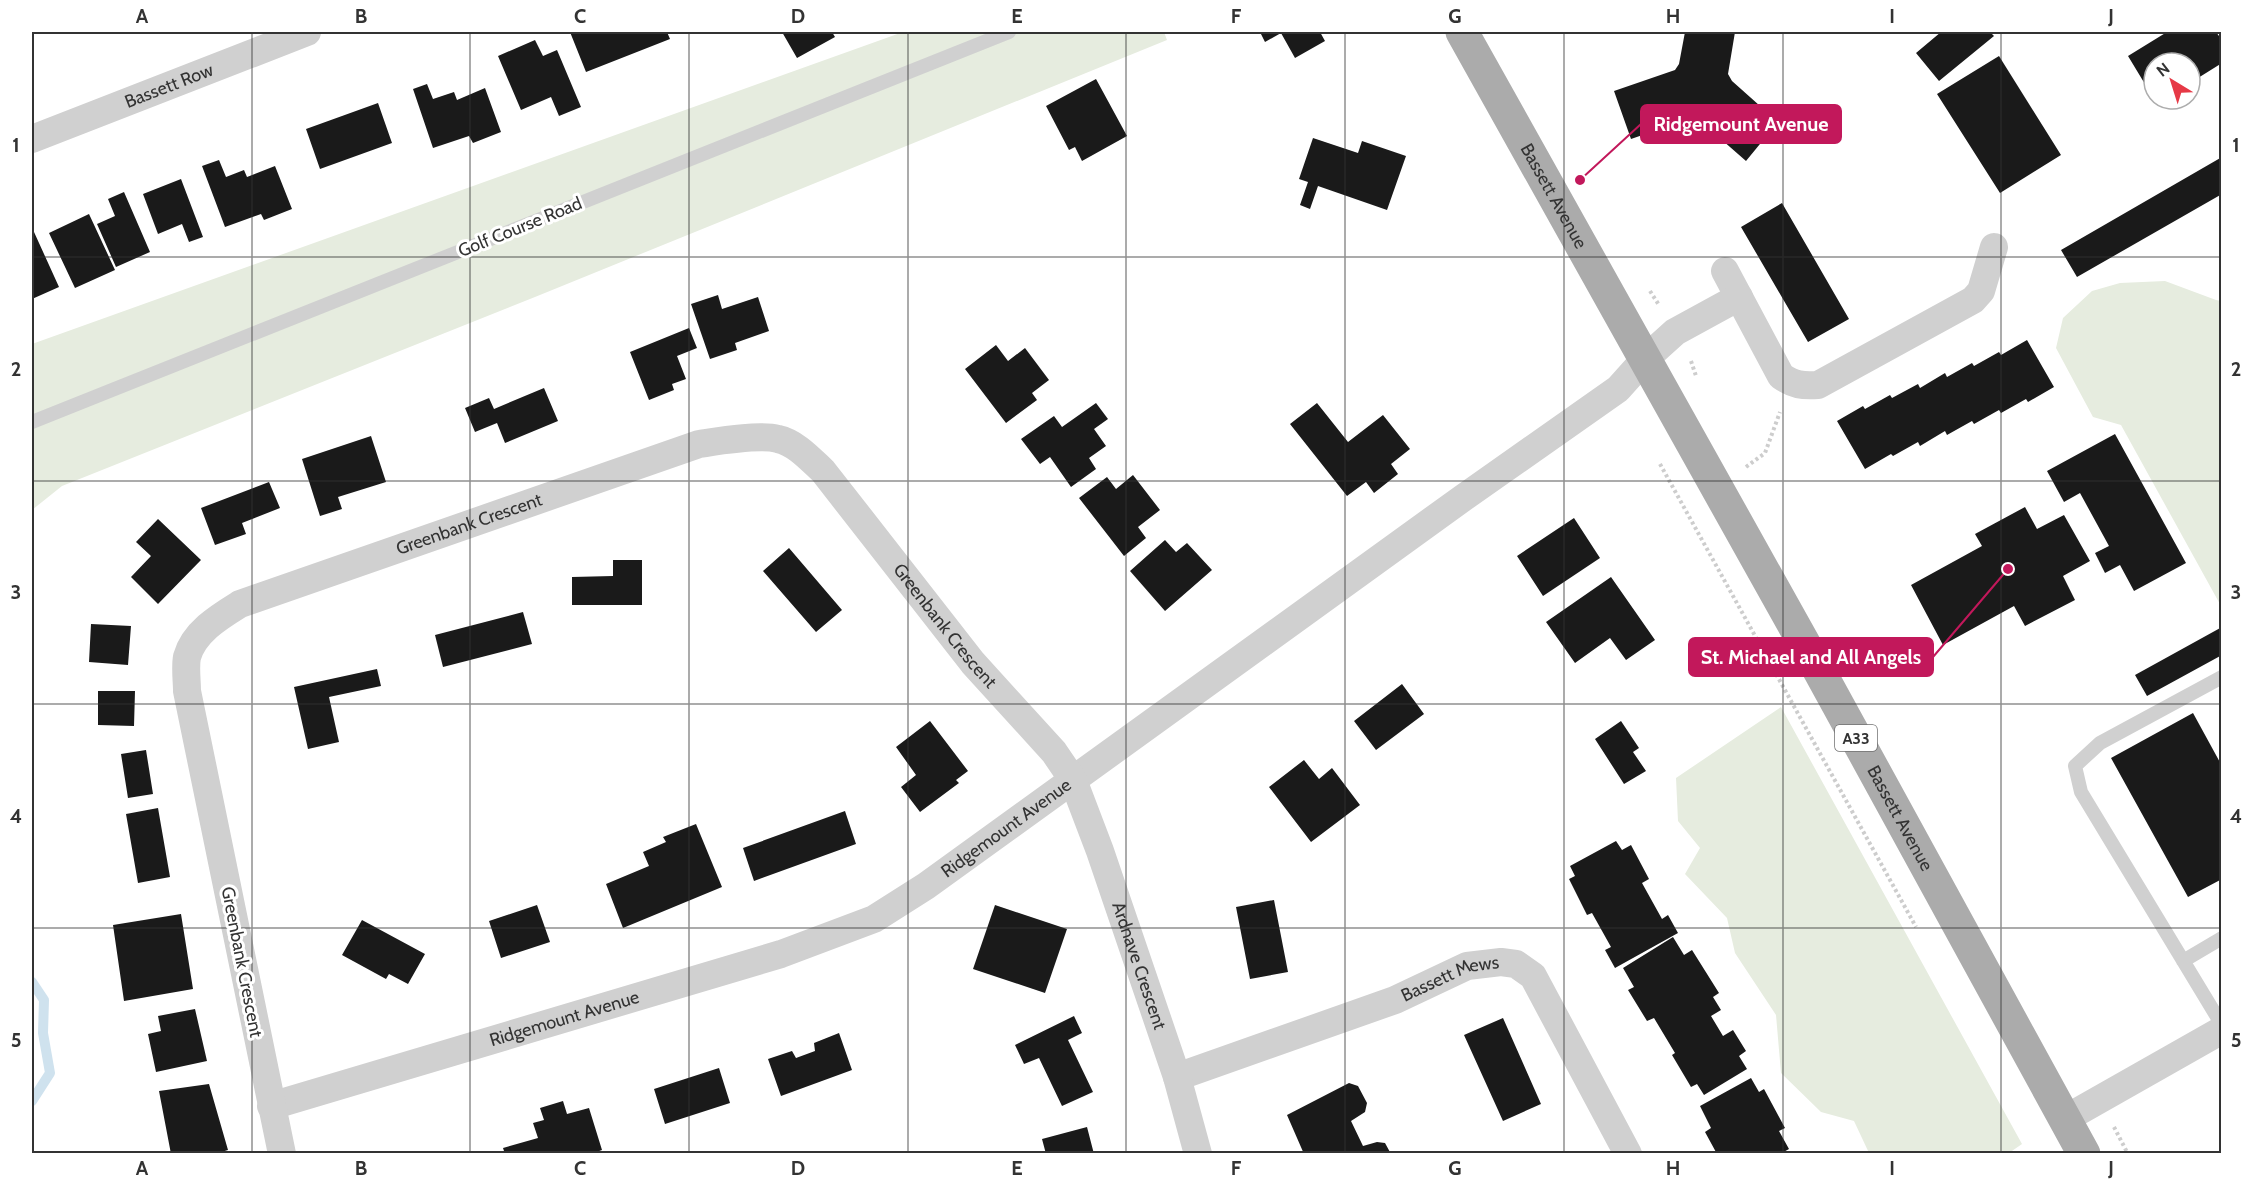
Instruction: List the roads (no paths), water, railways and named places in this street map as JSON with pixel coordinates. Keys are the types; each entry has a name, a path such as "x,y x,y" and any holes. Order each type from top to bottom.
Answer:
{"main road":[{"name":"Bassett Avenue","path":"1462,32 1820,673 2084,1154"}],"street":[{"name":"Bassett Row","path":"32,139 307,32"},
{"path":"1725,271 1781,376 1791,383 1803,386 1818,385 1973,300 1981,291 1994,247"},
{"path":"1644,360 1675,332 1739,297"},
{"name":"Ridgemount Avenue","path":"271,1106 781,954 874,919 926,886 1463,498 1618,389 1644,360"},
{"name":"Greenbank Crescent","path":"271,1106 188,691 187,658 198,635 218,617 240,604 699,444 737,439 778,439 803,452 823,471 973,663 1054,752 1073,780"},
{"name":"Ardnave Crescent","path":"1073,780 1100,851 1177,1077 1198,1154"},
{"name":"Bassett Mews","path":"1177,1077 1395,1000 1467,966 1501,962 1516,964 1533,976 1628,1154"},
{"path":"2065,1119 2222,1030"},
{"path":"271,1106 282,1154"}],"lane":[{"name":"Golf Course Road","path":"32,422 1009,32"},
{"path":"2222,677 2100,743 2075,766 2080,792 2222,1025"},
{"path":"2183,961 2222,938"}],"waterway":[{"path":"32,982 44,1000 43,1033 50,1073 32,1101"}],"place":[{"name":"Ridgemount Avenue","path":"1580,180"},
{"name":"St. Michael and All Angels","path":"2008,569"}]}
